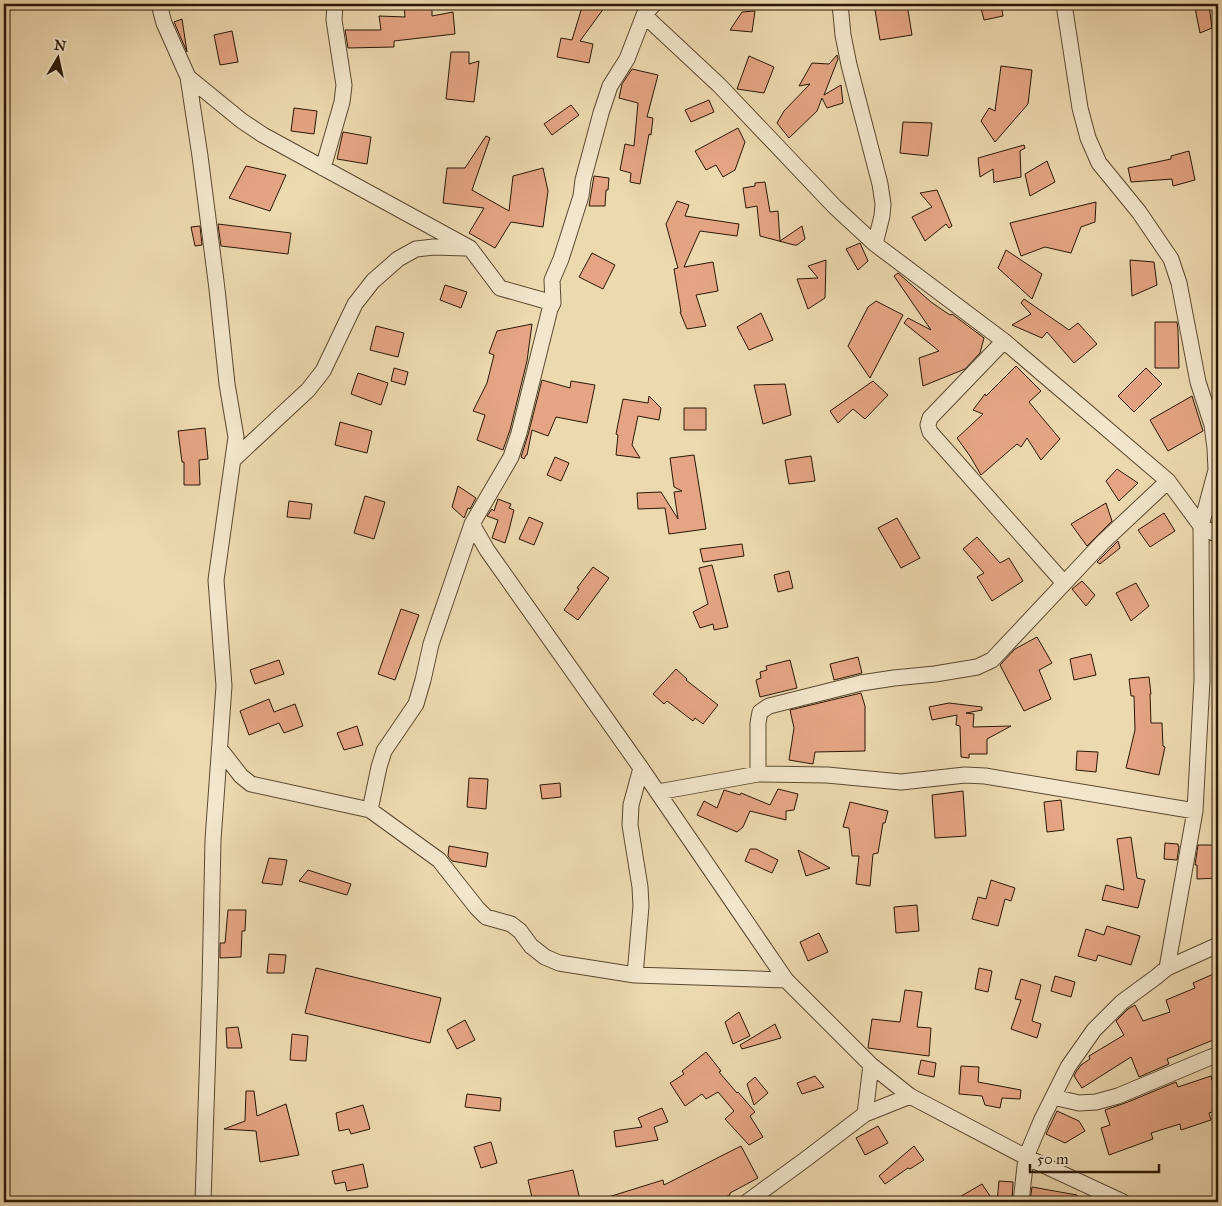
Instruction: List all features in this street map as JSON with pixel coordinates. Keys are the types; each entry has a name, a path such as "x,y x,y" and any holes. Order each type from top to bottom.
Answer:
{"street":[{"path":"159,4 164,23 188,76 217,289 227,384 236,438 216,580 224,686 214,840 203,1202"},
{"path":"323,168 342,102 344,84 334,20 335,4"},
{"path":"370,810 384,751 416,704 431,644 472,524 511,457 519,433 552,303 552,280 581,196 583,180 600,113 610,86 627,59 644,16 654,4"},
{"path":"840,4 843,35 849,65 884,204 875,244"},
{"path":"1064,4 1080,108 1088,138 1100,163 1139,212 1171,259 1179,283 1198,382 1212,425 1215,448 1216,470 1201,526 1202,680 1195,811 1167,968"},
{"path":"644,16 719,84 835,207 875,244 1004,341 1168,481 1201,526 1218,535"},
{"path":"188,76 242,121 256,130 470,248 500,288 552,303"},
{"path":"234,458 308,390 323,371 355,304 373,281 398,259 416,249 470,248"},
{"path":"1004,341 930,418 928,425 930,432 1064,583"},
{"path":"758,774 758,723 760,712 770,706 861,683 977,667 992,660 1103,542 1168,481"},
{"path":"472,524 487,550 658,792 786,980 871,1065 910,1096 1026,1157 1123,1202"},
{"path":"220,749 241,776 251,784 370,810 439,860 476,908 486,917 511,924 520,931 531,946 545,957 559,963 635,975 786,980"},
{"path":"635,975 641,906 640,887 630,825 631,805 641,768"},
{"path":"658,792 758,774 827,775 900,782 985,776 1195,811"},
{"path":"1021,1202 1026,1157 1042,1119 1068,1067 1094,1030 1122,1002 1167,968 1218,946"},
{"path":"1053,1097 1079,1103 1096,1102 1118,1096 1218,1055"},
{"path":"865,1114 871,1065"},
{"path":"747,1202 806,1160 865,1114 910,1096"}],"building":[{"path":"404,4 432,4 432,16 453,12 455,34 394,41 394,47 348,48 345,30 381,30 379,16 405,17"},
{"path":"607,4 580,41 593,44 589,63 557,57 561,38 572,40 582,7"},
{"path":"874,4 907,4 912,35 880,40"},
{"path":"980,4 1001,4 1003,16 984,20"},
{"path":"1209,5 1212,28 1200,33 1195,8"},
{"path":"755,11 752,32 730,30 742,12"},
{"path":"182,19 187,52 174,22"},
{"path":"232,31 238,62 220,65 214,35"},
{"path":"451,52 469,52 469,64 479,61 474,102 446,99"},
{"path":"837,55 838,59 824,95 841,85 843,103 827,108 822,98 817,111 789,138 777,123 784,111 810,84 799,86 812,63 829,64"},
{"path":"749,56 774,67 764,93 737,89"},
{"path":"1001,66 1032,70 1028,104 995,142 981,121 989,108 995,111"},
{"path":"632,69 658,75 647,117 653,118 640,184 630,182 631,173 620,170 625,144 634,146 638,103 619,98 622,84"},
{"path":"709,100 714,112 691,122 685,110"},
{"path":"571,105 579,115 552,135 544,124"},
{"path":"294,108 317,111 314,134 291,131"},
{"path":"903,122 932,123 928,156 900,153"},
{"path":"738,128 745,142 735,170 723,177 716,165 706,170 695,151"},
{"path":"343,132 371,137 367,164 337,159"},
{"path":"486,136 490,138 472,190 509,211 513,176 543,168 548,191 543,227 511,222 495,248 469,233 484,208 443,203 447,168 465,168"},
{"path":"1024,145 1025,148 1020,151 1021,177 996,181 994,183 993,169 980,177 978,158"},
{"path":"1189,151 1195,180 1173,186 1172,179 1131,182 1128,168 1171,159 1171,156"},
{"path":"1047,161 1055,182 1030,196 1025,174"},
{"path":"246,166 286,175 270,211 229,198"},
{"path":"594,176 609,178 605,206 589,206"},
{"path":"765,182 770,212 778,211 780,241 802,226 805,239 797,245 794,245 760,236 757,206 746,208 743,188 755,186 755,183"},
{"path":"937,190 952,226 949,228 946,224 925,241 912,217 932,207 920,193"},
{"path":"677,201 689,205 685,216 739,224 737,236 700,231 684,267 713,262 718,291 696,295 706,326 687,329 680,312 674,269 678,268 666,224"},
{"path":"1096,202 1095,222 1081,227 1071,253 1045,247 1021,256 1010,223"},
{"path":"218,224 291,233 288,254 221,246"},
{"path":"200,226 202,245 195,246 191,227"},
{"path":"860,243 868,261 858,270 846,249"},
{"path":"1006,250 1042,274 1032,299 998,268"},
{"path":"592,253 615,265 603,289 579,277"},
{"path":"826,260 825,298 808,309 797,279 818,278 808,266"},
{"path":"1130,260 1154,262 1157,285 1132,296"},
{"path":"898,273 931,302 950,315 952,314 984,338 980,353 965,369 923,386 919,358 939,351 904,323 908,318 931,330 894,276"},
{"path":"445,285 467,292 461,308 440,300"},
{"path":"1024,299 1069,330 1078,323 1097,344 1074,363 1047,332 1042,338 1012,325 1031,314 1021,303"},
{"path":"876,301 903,315 870,378 848,346 868,307"},
{"path":"761,313 773,340 749,350 737,327"},
{"path":"1155,322 1177,322 1179,368 1155,368"},
{"path":"532,324 527,361 510,430 503,450 477,440 485,415 473,411 487,383 494,355 489,353 497,331"},
{"path":"376,326 404,333 398,357 370,350"},
{"path":"1016,366 1041,391 1029,402 1060,439 1041,460 1027,438 1021,447 1017,444 981,475 957,438 983,414 973,410 985,394 986,396"},
{"path":"394,368 408,372 405,385 391,381"},
{"path":"1146,368 1162,384 1134,412 1118,396"},
{"path":"358,373 388,383 381,405 351,394"},
{"path":"542,380 570,388 571,381 595,385 587,423 556,417 548,436 532,430 527,455 524,459 521,457"},
{"path":"873,381 888,395 865,419 853,409 838,423 830,411"},
{"path":"785,384 791,415 763,424 754,385"},
{"path":"649,396 661,408 659,420 638,416 632,445 640,458 616,455 618,435 616,434 623,399 648,403"},
{"path":"1192,396 1203,431 1168,451 1150,420"},
{"path":"684,408 706,408 706,430 684,430"},
{"path":"340,422 372,431 367,453 335,445"},
{"path":"205,428 208,459 199,460 200,485 184,485 184,462 182,462 178,431"},
{"path":"694,455 706,529 669,534 665,508 638,509 637,493 661,492 678,519 674,492 682,491 674,487 670,458"},
{"path":"811,456 815,481 789,484 785,460"},
{"path":"555,457 569,463 561,481 547,475"},
{"path":"1117,469 1138,483 1119,501 1106,481"},
{"path":"458,486 476,498 470,509 468,508 464,518 452,507"},
{"path":"365,496 385,502 374,539 354,533"},
{"path":"498,499 511,504 509,508 514,510 505,543 492,538 498,520 487,516 492,509 494,511"},
{"path":"289,501 312,504 310,519 287,517"},
{"path":"1106,503 1112,521 1087,546 1071,524"},
{"path":"1164,513 1175,531 1150,547 1138,530"},
{"path":"529,517 543,523 534,545 519,539"},
{"path":"897,518 920,558 901,568 878,528"},
{"path":"977,537 1000,563 1009,558 1023,581 992,601 977,577 984,573 963,549"},
{"path":"1118,541 1120,548 1100,564 1097,562"},
{"path":"742,544 744,556 703,562 700,549"},
{"path":"712,565 728,627 714,630 713,624 700,628 693,612 708,604 699,568"},
{"path":"593,567 609,578 578,620 564,610 579,589 577,588"},
{"path":"789,571 793,588 778,592 774,575"},
{"path":"1082,581 1095,595 1086,606 1072,589"},
{"path":"1136,583 1149,606 1131,621 1116,593"},
{"path":"401,609 419,615 395,680 378,674"},
{"path":"1037,637 1052,663 1039,670 1051,699 1024,711 1000,665 1015,649"},
{"path":"1091,654 1096,675 1074,680 1070,659"},
{"path":"858,657 862,673 834,680 830,664"},
{"path":"279,660 284,674 255,684 250,670"},
{"path":"790,660 797,688 760,697 756,680 761,678 760,672 767,670 766,666"},
{"path":"676,669 686,680 718,705 703,724 695,718 693,721 667,701 664,704 653,694"},
{"path":"1149,677 1151,723 1162,723 1163,746 1165,747 1159,775 1126,768 1135,730 1134,696 1131,696 1129,679"},
{"path":"861,693 865,706 865,751 815,752 813,764 789,760 794,728 790,710"},
{"path":"269,699 274,712 295,704 303,726 284,733 279,723 249,735 240,711"},
{"path":"949,703 982,707 982,710 966,713 974,714 973,727 1011,726 987,739 987,754 969,754 969,758 961,757 960,726 956,725 957,715 932,720 929,707"},
{"path":"357,726 363,745 344,750 337,733"},
{"path":"1077,751 1098,752 1096,772 1076,770"},
{"path":"469,778 488,779 486,809 467,807"},
{"path":"560,783 561,797 542,799 540,785"},
{"path":"778,789 798,794 794,810 786,811 786,820 750,811 743,827 737,832 697,815 704,801 717,808 724,790 740,795 741,793 770,805"},
{"path":"963,791 966,836 935,838 932,795"},
{"path":"1061,800 1064,830 1047,832 1044,802"},
{"path":"850,802 888,811 885,823 883,823 878,853 873,854 870,886 856,884 859,856 852,856 849,828 843,827"},
{"path":"1131,837 1137,878 1145,880 1138,908 1102,900 1106,885 1124,890 1117,839"},
{"path":"1165,843 1178,844 1177,860 1164,859"},
{"path":"1198,845 1218,845 1218,878 1197,879 1197,865 1195,865"},
{"path":"449,846 488,853 486,867 452,861 448,856"},
{"path":"750,849 756,849 778,860 772,873 745,861"},
{"path":"798,850 830,868 806,876"},
{"path":"269,858 287,860 282,885 262,883"},
{"path":"308,870 351,884 347,895 299,881"},
{"path":"991,880 1015,888 1011,901 1005,899 998,926 972,919 978,897 986,899"},
{"path":"917,905 919,931 896,933 894,907"},
{"path":"228,910 246,910 245,931 242,931 241,957 220,958 220,943 225,943"},
{"path":"1107,926 1140,936 1131,965 1098,955 1096,961 1078,956 1086,929 1104,935"},
{"path":"819,933 828,952 808,961 800,942"},
{"path":"269,954 286,955 284,973 267,973"},
{"path":"316,968 441,998 430,1043 305,1013"},
{"path":"979,968 992,971 988,992 975,989"},
{"path":"1218,972 1218,1002 1213,1004 1218,1016 1218,1038 1167,1059 1169,1064 1139,1077 1131,1057 1082,1088 1074,1076 1076,1072 1081,1065 1090,1059 1089,1056 1124,1035 1116,1021 1128,1009 1135,1005 1143,1021 1170,1012 1166,1000 1195,988 1193,983"},
{"path":"1055,976 1075,982 1071,997 1051,991"},
{"path":"1021,979 1041,985 1032,1021 1041,1024 1037,1038 1011,1029 1021,1000 1015,999"},
{"path":"905,990 922,992 917,1027 931,1028 929,1056 868,1048 872,1019 900,1022"},
{"path":"739,1012 750,1036 733,1044 725,1022"},
{"path":"465,1020 475,1040 457,1049 447,1030"},
{"path":"775,1024 781,1038 742,1049 740,1045"},
{"path":"238,1027 242,1048 227,1048 226,1028"},
{"path":"292,1034 308,1036 306,1061 290,1060"},
{"path":"706,1052 721,1071 719,1072 755,1112 750,1116 763,1137 749,1145 725,1119 734,1111 718,1092 706,1099 702,1094 685,1106 670,1083 684,1074 682,1071"},
{"path":"921,1060 936,1063 934,1077 918,1074"},
{"path":"961,1066 979,1067 978,1082 1021,1090 1020,1099 1002,1098 1000,1108 985,1105 982,1096 959,1094"},
{"path":"815,1076 824,1087 802,1094 797,1083"},
{"path":"1211,1076 1218,1099 1218,1110 1209,1113 1211,1120 1181,1130 1180,1124 1151,1133 1153,1139 1109,1155 1101,1128 1110,1125 1105,1110 1176,1082 1178,1087"},
{"path":"755,1077 768,1093 754,1105 747,1084"},
{"path":"246,1091 254,1091 257,1116 286,1104 299,1155 260,1162 256,1131 224,1129 245,1121"},
{"path":"467,1094 501,1098 500,1111 465,1107"},
{"path":"363,1105 370,1129 351,1134 349,1129 339,1131 336,1113"},
{"path":"662,1108 668,1122 654,1127 658,1140 616,1147 614,1131 642,1127 638,1118"},
{"path":"1057,1111 1079,1121 1085,1131 1065,1143 1046,1134"},
{"path":"878,1126 888,1143 865,1155 856,1138"},
{"path":"491,1142 497,1163 481,1168 474,1147"},
{"path":"741,1146 758,1178 730,1193 730,1195 713,1202 603,1202 602,1199 663,1180 664,1185"},
{"path":"914,1146 924,1160 910,1169 908,1168 885,1184 879,1176"},
{"path":"363,1164 368,1187 347,1191 345,1182 335,1184 332,1171"},
{"path":"573,1170 580,1200 572,1202 533,1202 528,1180"},
{"path":"999,1181 1013,1182 1012,1202 997,1202"},
{"path":"982,1184 994,1202 951,1202"},
{"path":"1032,1187 1077,1195 1077,1202 1030,1202"}]}
